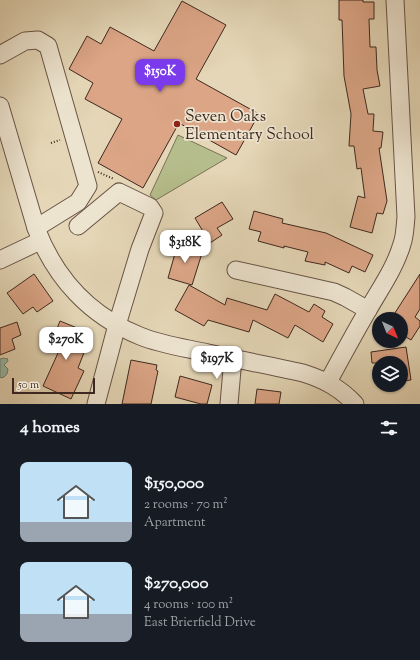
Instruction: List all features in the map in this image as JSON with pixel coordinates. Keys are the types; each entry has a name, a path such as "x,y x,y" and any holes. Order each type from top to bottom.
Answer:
{"street":[{"path":"328,382 393,267 403,243 406,217 395,0"},
{"path":"0,55 25,41 38,40 48,46 88,186 78,202 38,234 0,260"},
{"path":"0,106 38,234 46,252 68,285 91,307 106,319 137,335 319,378 337,388 349,397 355,404"},
{"path":"78,226 119,192 150,207 154,213 140,249 117,325 96,404"},
{"path":"236,270 334,292 368,310"},
{"path":"229,404 233,358"}],"path":[{"path":"95,170 119,182"}],"shaded area":[{"path":"178,135 227,158 156,200 150,195"},
{"path":"7,358 8,361 4,365 8,369 7,374 1,378 0,359"}],"building":[{"path":"339,0 363,0 363,2 374,2 374,19 369,19 370,47 376,47 377,70 380,86 363,89 368,114 374,114 373,131 383,132 381,148 379,148 387,201 383,214 377,213 372,233 350,227 358,196 365,198 361,168 357,169 354,146 349,146 351,114 344,76 342,20 339,20"},
{"path":"182,1 226,25 196,79 259,114 236,155 179,123 143,188 98,163 122,119 85,99 93,83 69,69 87,36 101,44 110,27 154,51"},
{"path":"222,202 233,219 217,228 222,235 210,243 195,218"},
{"path":"254,211 283,219 282,223 326,233 373,255 365,272 352,266 349,273 325,262 325,265 305,261 308,252 284,246 284,248 258,241 261,232 249,229"},
{"path":"178,243 203,250 192,285 168,278"},
{"path":"34,274 53,301 37,312 33,307 23,314 7,293"},
{"path":"420,274 420,309 415,317 420,321 420,326 411,340 408,338 408,312 396,312"},
{"path":"189,285 225,305 227,298 267,310 275,294 309,312 314,304 325,311 322,317 333,324 323,342 295,325 288,338 253,320 249,332 208,320 204,326 175,310"},
{"path":"60,321 82,330 78,341 87,345 78,368 84,371 71,399 43,386 58,353 49,349"},
{"path":"17,322 21,335 12,339 15,349 0,355 0,328"},
{"path":"406,348 407,356 372,356 372,363 371,352"},
{"path":"131,360 157,365 156,370 158,371 151,404 122,404"},
{"path":"408,360 411,380 408,380"},
{"path":"180,376 212,385 207,404 201,404 175,397"},
{"path":"257,389 281,392 279,404 255,404"}],"place":[{"name":"Seven Oaks Elementary School","path":"177,124"}]}
